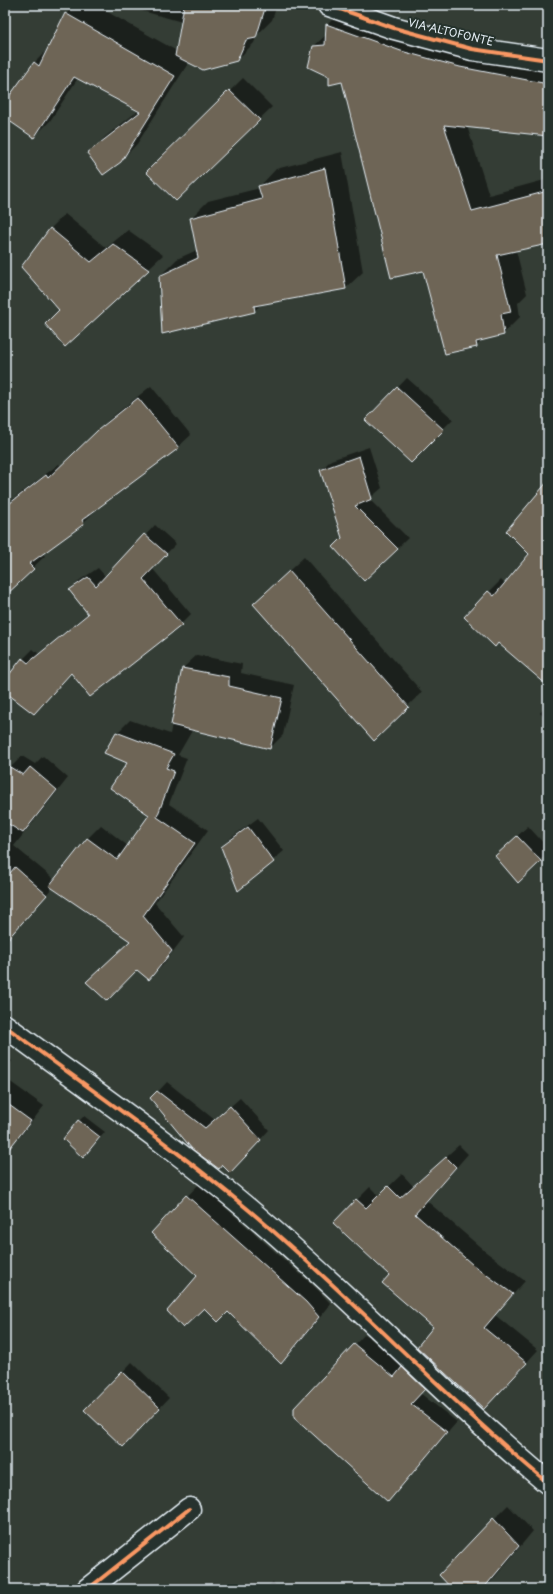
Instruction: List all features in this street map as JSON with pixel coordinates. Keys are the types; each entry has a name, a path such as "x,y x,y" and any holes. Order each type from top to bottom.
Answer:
{"street":[{"name":"VIA ALTOFONTE","path":"329,5 394,28 472,49 548,60"},
{"path":"5,1026 162,1143 250,1211 342,1294 501,1444 548,1483"},
{"path":"88,1589 189,1509"}],"building":[{"path":"184,5 266,5 256,38 246,40 237,61 203,70 175,56"},
{"path":"65,13 175,76 121,162 103,175 87,153 140,112 74,77 34,138 5,118 5,102 34,62 39,66"},
{"path":"326,24 401,51 460,67 548,84 548,136 444,125 472,211 548,191 548,244 497,255 511,312 501,314 504,335 476,342 477,347 445,354 423,271 391,278 342,82 329,85 329,77 308,67 313,46 325,45"},
{"path":"229,90 260,120 176,201 146,172"},
{"path":"325,168 346,289 254,306 255,312 162,334 159,276 198,258 190,218 262,199 258,186"},
{"path":"50,228 91,262 113,244 149,270 65,347 45,324 59,310 21,267"},
{"path":"397,387 444,430 411,463 365,420"},
{"path":"138,398 179,448 82,520 84,524 29,564 34,569 5,596 5,507 46,475 48,478 98,430"},
{"path":"359,456 372,499 355,506 398,549 364,581 333,547 342,538 320,470"},
{"path":"548,481 548,686 498,643 495,647 464,617 488,591 494,596 529,554 506,531"},
{"path":"144,534 167,554 143,579 182,625 90,697 71,673 34,714 5,692 5,680 22,658 28,663 88,614 69,590 88,577 96,586"},
{"path":"289,571 409,707 374,741 253,604"},
{"path":"182,668 229,677 229,686 282,698 270,749 171,725"},
{"path":"116,732 174,754 166,768 174,771 157,817 195,843 143,916 172,951 149,980 137,970 107,1001 86,982 130,941 49,886 87,838 117,860 149,815 110,788 127,763 104,753"},
{"path":"5,764 23,775 30,767 57,790 23,833 5,822"},
{"path":"248,827 274,862 238,891 221,847"},
{"path":"517,836 541,861 518,883 495,856"},
{"path":"15,867 47,895 5,942 5,879"},
{"path":"157,1091 205,1128 230,1106 261,1140 230,1173 222,1165 219,1169 192,1149 150,1098"},
{"path":"5,1102 31,1121 5,1154"},
{"path":"78,1120 100,1137 83,1158 63,1139"},
{"path":"446,1157 456,1167 415,1214 473,1265 513,1294 484,1328 527,1363 484,1409 417,1347 433,1327 382,1283 389,1275 333,1223 356,1199 366,1208 388,1186 400,1198"},
{"path":"186,1195 306,1302 319,1317 281,1364 228,1312 218,1322 204,1308 183,1328 167,1311 197,1276 151,1233"},
{"path":"354,1344 394,1377 402,1367 425,1389 411,1404 447,1432 388,1502 294,1417 294,1408"},
{"path":"122,1371 160,1408 123,1447 84,1410"},
{"path":"493,1518 519,1546 483,1589 452,1589 439,1575"}],"cycle path":[{"path":"329,5 394,28 472,49 548,60"},
{"path":"5,1026 191,1163 250,1211 326,1278 472,1416 548,1483"},
{"path":"88,1589 189,1509"}]}
